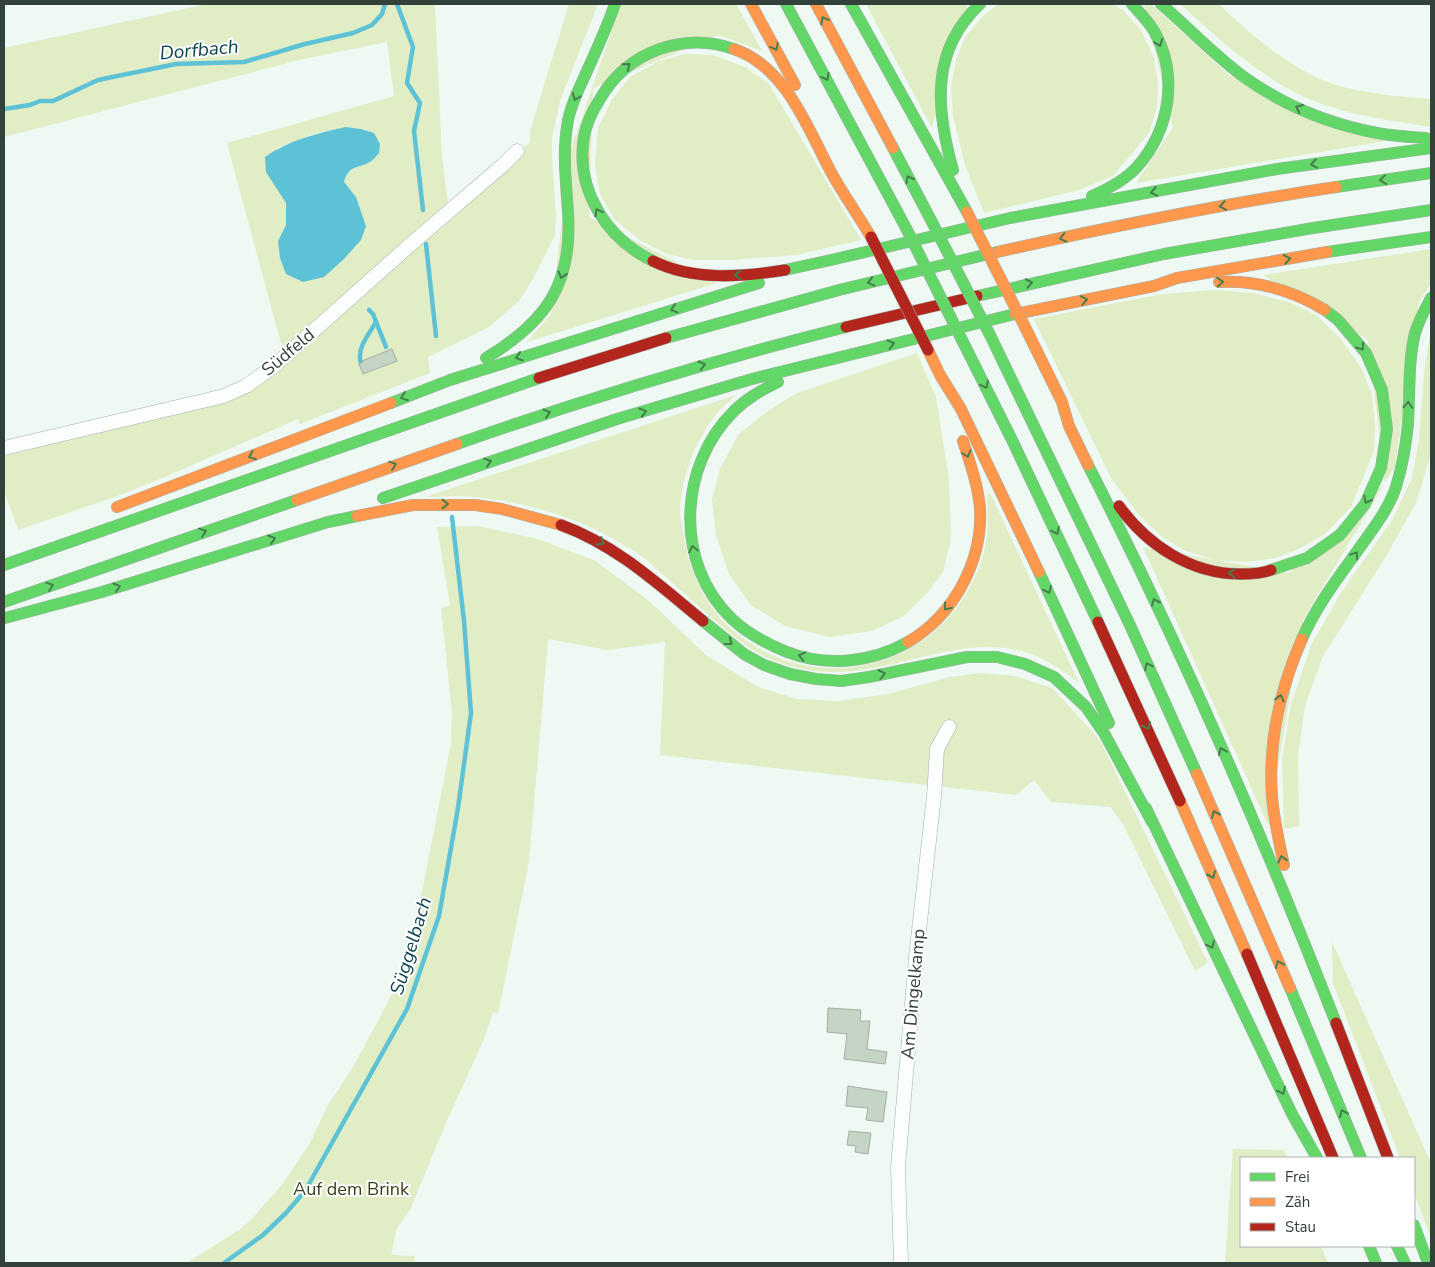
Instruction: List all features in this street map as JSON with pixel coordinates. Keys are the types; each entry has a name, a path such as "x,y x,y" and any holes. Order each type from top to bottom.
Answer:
{"highway":[{"path":"450,380 506,348 522,335 547,307 558,289 568,248 569,225 564,160 568,119 615,4"},
{"path":"752,4 828,145 871,237 940,375 961,409 1008,503 1095,690 1152,822 1292,1114 1316,1157"},
{"path":"786,4 906,228 1060,540 1142,716 1275,1019 1332,1157"},
{"path":"816,4 990,335 1094,549 1185,748 1280,965 1361,1157"},
{"path":"850,4 967,212 1062,402 1078,426 1122,512 1150,540 1170,555 1207,570 1234,574 1254,574 1296,563 1316,553 1350,526 1361,511 1379,474 1385,452 1387,431 1380,384 1371,362 1344,326 1325,310 1305,298 1282,289 1254,283 1224,282 1154,286"},
{"path":"967,212 946,146 940,89 944,65 952,43 960,26 980,4"},
{"path":"1020,216 1054,204 1093,196 1119,183 1134,171 1150,152 1161,133 1167,109 1169,89 1166,67 1155,33 1144,16 1132,4"},
{"path":"1161,4 1244,78 1275,96 1326,119 1363,130 1396,136 1431,138"},
{"path":"871,237 834,177 784,87 769,69 749,54 713,42 690,41 650,51 630,63 616,75 601,94 589,118 583,142 583,167 590,198 598,215 625,246 642,257 684,272 716,275 744,275 821,263 1020,216 1276,169 1431,148"},
{"path":"4,565 443,411 614,354 768,309 1000,251 1149,220 1298,193 1431,173"},
{"path":"4,602 462,442 615,391 768,346 892,314 1164,254 1431,210"},
{"path":"328,522 351,509 617,419 752,379 999,317 1154,286 1186,276 1431,237"},
{"path":"106,512 450,380 699,300 788,275 821,263"},
{"path":"1309,956 1281,856 1275,825 1271,787 1271,758 1276,720 1285,682 1305,633 1323,601 1381,516 1394,491 1406,440 1410,357 1424,308 1431,298"},
{"path":"844,356 819,368 762,390 742,403 722,423 708,443 698,468 689,503 689,531 694,557 703,579 716,602 737,625 765,644 801,657 831,661 862,659 890,651 912,640 932,625 951,603 964,582 974,559 978,538 980,498 974,474 940,375"},
{"path":"1062,402 1070,426 1148,587 1207,717 1338,1026 1388,1157"},
{"path":"4,618 102,592 328,522 388,508 444,504 475,505 502,509 562,525 593,538 640,568 744,654 764,665 790,674 841,681 967,657 997,657 1025,664 1054,678 1086,707 1104,733 1152,822"},
{"path":"4,560 19,549"},
{"path":"1415,1228 1428,1263"},
{"path":"1368,1247 1376,1263"},
{"path":"1397,1247 1404,1263"}],"street":[{"name":"Südfeld","path":"4,448 224,396 246,386 274,366 517,151"},
{"name":"Am Dingelkamp","path":"901,1263 898,1167 915,966 934,796 937,749 949,728"}],"green space":[{"path":"207,4 435,4 442,157 448,204 507,165 530,142 530,131 569,4 598,4 560,101 552,138 556,216 555,235 534,277 519,301 489,327 428,357 430,373 300,424 298,419 115,497 18,530 4,491 4,456 228,399 264,382 288,360 280,340 227,143 394,96 387,42 303,59 4,137 4,48","holes":["346,127 361,129 371,161 347,174 344,182 356,197 366,226 361,240 344,259 323,277 278,241 286,225 286,203 278,189 277,148 313,134"]},
{"path":"621,4 736,4 762,51 719,35 593,88 589,217 717,283 527,342 551,314 570,152"},
{"path":"866,4 968,4 932,128"},
{"path":"999,4 1112,4 1123,10 1142,32 1154,58 1158,85 1157,108 1149,133 1113,176 1079,190 984,213 965,165 953,116 951,88 956,60 965,37 985,14"},
{"path":"1144,4 1151,4 1229,75 1385,141 1136,183 1173,127"},
{"path":"1180,4 1219,4 1276,53 1292,64 1326,81 1365,92 1431,99 1431,127 1351,113 1320,103 1288,89 1224,43"},
{"path":"685,54 713,55 745,67 769,84 861,240 796,255 735,260 694,260 667,254 641,241 615,220 600,194 595,166 598,128 612,99 630,77 657,62"},
{"path":"1431,249 1431,283 1419,302 1395,466 1385,483 1368,340 1263,275"},
{"path":"1214,290 1252,293 1289,302 1316,315 1341,339 1362,369 1372,395 1375,425 1374,451 1351,507 1326,533 1301,548 1276,558 1247,562 1215,560 1186,551 1162,537 1138,514 1111,478 1034,319 1163,294"},
{"path":"1431,329 1431,454 1416,503 1385,558 1323,656 1305,706 1298,757 1299,826 1284,829 1282,760 1291,704 1312,643 1341,593 1392,520 1412,478 1419,439 1424,373"},
{"path":"917,353 936,397 949,479 951,538 943,572 929,591 904,616 872,631 829,637 785,626 751,605 729,574 716,535 712,499 720,469 738,435 769,410 797,393"},
{"path":"736,395 714,417 700,438 686,474 680,511 687,552 698,584 709,604 732,630 750,643 779,658 809,666 839,668 870,664 899,654 925,639 948,618 967,592 984,553 988,527 987,494 990,493 1079,683 1056,667 1031,654 990,647 949,651 857,671 825,672 793,667 763,656 744,644 643,557 584,524 566,517 511,502 468,496 425,497"},
{"path":"1385,483 1303,620 1268,825 1143,547 1289,573"},
{"name":"Auf dem Brink","path":"478,526 538,539 594,560 648,600 706,655 758,687 797,699 838,701 888,694 950,677 980,673 1015,676 1052,688 1100,740 1208,963 1195,971 1123,824 1110,807 1051,802 1034,780 1016,795 660,755 665,642 608,650 548,639 529,862 498,1014 493,1012 484,1039 446,1123 410,1210 397,1228 391,1255 415,1256 414,1263 187,1263 250,1221 284,1182 310,1143 327,1107 353,1067 396,987 413,938 451,743 452,712 441,608 450,605 437,527"},
{"path":"1332,942 1431,1163 1431,1238 1415,1196 1415,1157 1400,1157 1333,983"},
{"path":"1233,1149 1284,1150 1287,1157 1240,1157 1240,1247 1321,1247 1328,1263 1225,1263"}],"water":[{"path":"346,127 374,133 380,144 379,153 370,162 351,170 344,182 356,197 366,226 361,240 324,277 303,282 286,274 280,258 278,241 286,225 286,203 266,172 265,157 294,142"}],"building":[{"path":"392,349 397,361 363,374 359,364 362,361"},
{"path":"828,1008 861,1010 860,1021 870,1021 867,1049 887,1052 885,1064 844,1059 847,1034 827,1032"},
{"path":"848,1086 887,1092 883,1122 866,1120 868,1108 846,1106"},
{"path":"849,1131 871,1133 868,1154 855,1152 856,1146 847,1145"}],"waterway":[{"name":"Dorfbach","path":"4,109 30,105 40,101 53,101 98,80 176,64 244,62 305,44 353,33 372,25 382,14 385,4"},
{"name":"Süggelbach","path":"397,4 413,47 407,83 420,103 414,131 423,210"},
{"name":"Süggelbach","path":"426,244 436,336"},
{"path":"369,310 373,314 386,347"},
{"path":"361,363 360,352 376,322"},
{"name":"Süggelbach","path":"224,1263 263,1235 305,1191 407,1009 439,916 458,808 471,713 464,621 452,517"}],"traffic: fast":[{"path":"486,358 525,330 540,315 560,280 566,260 568,237 565,155 569,114 615,4"},
{"path":"786,4 906,228"},
{"path":"851,4 967,212"},
{"path":"953,170 943,125 941,82 945,61 952,41 964,22 980,4"},
{"path":"1092,196 1116,184 1137,167 1157,136 1167,102 1167,66 1162,48 1152,27 1132,4"},
{"path":"1161,4 1233,69 1259,87 1291,105 1324,119 1359,129 1389,135 1426,138"},
{"path":"653,261 636,252 622,240 598,211 590,194 582,157 588,122 597,103 611,83 625,69 641,58 658,50 676,45 695,43 715,44 734,49"},
{"path":"893,148 932,222"},
{"path":"785,270 1010,218 1277,169 1431,148"},
{"path":"1336,187 1431,173"},
{"path":"977,296 1164,254 1431,210"},
{"path":"932,222 990,335"},
{"path":"906,228 963,342"},
{"path":"1327,252 1431,237"},
{"path":"666,338 839,290 997,252"},
{"path":"391,403 450,380 759,283"},
{"path":"1302,639 1322,601 1381,516 1390,502 1396,487 1407,432 1410,366 1415,333 1431,298"},
{"path":"1271,570 1307,558 1340,535 1365,504 1381,468 1387,429 1382,390 1366,353 1338,320 1325,310"},
{"path":"383,498 617,419 752,379 1015,314"},
{"path":"457,444 553,411 650,381 846,327"},
{"path":"990,335 1129,623 1197,774"},
{"path":"963,342 1013,442 1098,622"},
{"path":"4,565 539,378"},
{"path":"778,382 749,398 734,411 715,433 702,459 693,486 690,515 692,544 700,571 713,597 732,619 758,638 787,652 817,660 848,660 879,655 908,642"},
{"path":"1088,465 1155,602 1219,741 1279,881 1336,1023"},
{"path":"4,602 297,500"},
{"path":"5,618 102,592 328,522 357,516"},
{"path":"1039,572 1109,723"},
{"path":"703,621 744,654 764,665 790,674 816,679 841,681 869,677 967,657 997,657 1025,664 1054,677 1086,707 1104,733 1152,822"},
{"path":"1146,808 1292,1114 1316,1157"},
{"path":"1290,988 1361,1157"},
{"path":"1415,1228 1428,1263"},
{"path":"1369,1247 1376,1263"},
{"path":"1397,1247 1405,1263"}],"traffic: slow":[{"path":"751,4 795,85"},
{"path":"816,4 893,148"},
{"path":"734,49 768,69 793,100 836,180 871,237"},
{"path":"997,252 1166,216 1336,187"},
{"path":"967,212 1025,327"},
{"path":"1015,314 1154,286 1177,278 1327,252"},
{"path":"1219,282 1247,283 1274,288 1300,297 1325,310"},
{"path":"1025,327 1062,402 1069,426 1088,465"},
{"path":"928,350 940,375 961,409 1039,572"},
{"path":"117,507 391,403"},
{"path":"908,642 924,631 952,602 971,567 980,528 980,508 973,474 963,441"},
{"path":"297,500 457,444"},
{"path":"357,516 413,505 475,505 502,509 561,525"},
{"path":"1284,865 1272,797 1272,756 1277,716 1282,696 1287,677 1302,639"},
{"path":"1197,774 1290,988"},
{"path":"1180,801 1247,954"}],"traffic: jam":[{"path":"871,237 928,350"},
{"path":"653,261 684,272 718,276 735,276 785,270"},
{"path":"846,327 977,296"},
{"path":"539,378 666,338"},
{"path":"1119,506 1130,520 1157,545 1188,563 1222,573 1252,574 1271,570"},
{"path":"561,525 581,533 618,554 703,621"},
{"path":"1098,622 1180,801"},
{"path":"1247,954 1333,1157"},
{"path":"1336,1023 1388,1157"}]}
